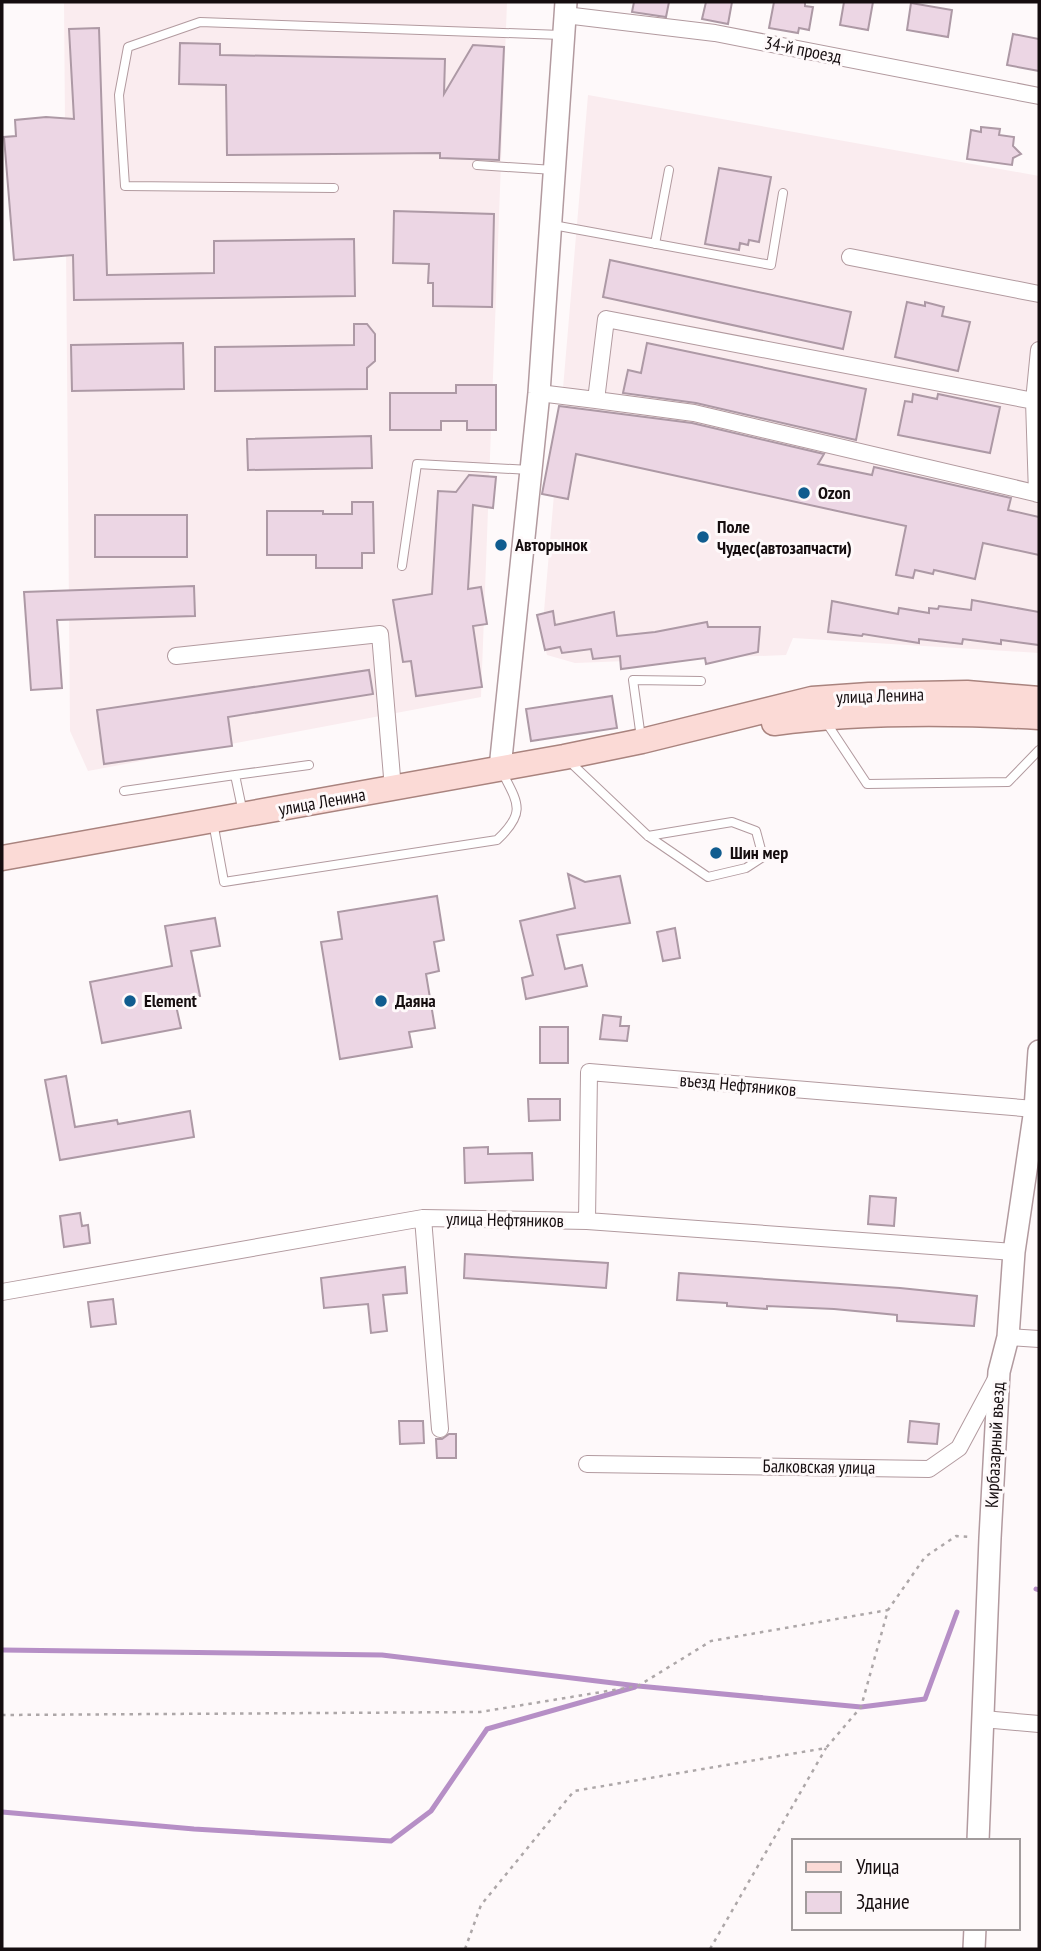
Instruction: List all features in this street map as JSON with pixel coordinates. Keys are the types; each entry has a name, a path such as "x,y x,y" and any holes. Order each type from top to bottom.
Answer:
{"main road":[{"name":"улица Ленина","path":"2,858 564,757 642,741 812,699 967,693 1039,699"},
{"name":"улица Ленина","path":"642,741 822,716 958,712 1039,717"}],"street":[{"name":"34-й проезд","path":"565,17 715,33 1039,96"},
{"path":"500,768 539,393 565,17"},
{"path":"850,257 1039,294"},
{"path":"596,400 606,319 1034,401"},
{"path":"539,393 694,412 1038,494 1034,401 1039,350"},
{"path":"176,656 380,634 393,789"},
{"name":"Кирбазарный въезд","path":"978,1839 999,1372 1008,1337 1014,1252 1035,1109 1039,1051"},
{"name":"въезд Нефтяников","path":"587,1221 589,1072 1035,1109"},
{"path":"423,1218 440,1429"},
{"name":"улица Нефтяников","path":"2,1292 423,1218 587,1221 1014,1252"},
{"path":"1008,1337 1039,1339"},
{"name":"Балковская улица","path":"587,1464 929,1469 959,1448 999,1372"},
{"path":"983,1718 1039,1724"},
{"path":"974,1949 975,1930"}],"lane":[{"path":"334,188 125,186 118,95 128,47 200,22 565,17"},
{"path":"477,165 554,170"},
{"path":"655,244 669,170"},
{"path":"551,225 771,265 783,193"},
{"path":"402,566 417,464 530,470"},
{"path":"642,741 633,680 701,681"},
{"path":"822,716 867,784 1008,782 1039,750"},
{"path":"564,757 648,836 708,877 746,868 763,857 756,831 732,822 648,836"},
{"path":"124,790 309,765"},
{"path":"213,821 224,882 497,840 513,825 518,804 500,768"},
{"path":"235,775 244,816"}],"path":[{"path":"710,1949 826,1748 861,1707 888,1610 925,1557 957,1536 990,1538"},
{"path":"2,1715 480,1712 638,1686 711,1642 888,1610"},
{"path":"465,1949 481,1905 574,1791 826,1748"}],"shaded area":[{"path":"64,2 507,2 481,697 88,771 70,731"},
{"path":"588,95 1039,176 1039,653 793,638 786,655 575,663 547,655 542,635"}],"building":[{"path":"634,2 669,2 666,17 632,12"},
{"path":"706,2 732,2 728,24 702,19"},
{"path":"774,2 805,2 805,6 813,7 809,30 799,28 798,33 769,28"},
{"path":"844,2 873,2 868,30 840,25"},
{"path":"911,3 952,10 948,37 907,30"},
{"path":"99,28 107,275 214,273 214,241 354,239 355,296 74,300 73,255 14,260 4,137 16,136 15,120 46,117 74,119 69,29"},
{"path":"1013,34 1039,39 1039,71 1007,65"},
{"path":"180,43 220,44 220,55 445,59 444,94 473,45 504,47 499,160 440,158 440,153 227,155 226,85 179,84"},
{"path":"981,127 1000,129 999,135 1014,137 1013,146 1021,154 1013,158 1012,165 967,159 971,130 981,132"},
{"path":"719,168 771,177 759,242 749,240 748,245 740,243 739,250 705,244"},
{"path":"394,211 494,214 492,307 433,306 433,283 428,283 429,264 393,263"},
{"path":"610,260 851,312 843,349 603,297"},
{"path":"907,302 925,306 925,302 944,307 942,316 970,322 958,371 895,357"},
{"path":"354,324 367,324 375,334 375,361 367,368 367,389 215,391 215,347 354,345"},
{"path":"183,343 184,389 72,391 71,345"},
{"path":"647,343 866,389 856,440 696,403 623,393 628,370 641,373"},
{"path":"456,385 496,385 496,430 467,430 467,421 441,421 441,430 390,430 390,393 456,393"},
{"path":"913,394 937,399 938,394 1000,407 990,453 898,435 905,401 912,402"},
{"path":"559,406 692,423 824,454 818,464 872,475 874,467 1011,498 1008,510 1039,517 1039,555 983,543 975,579 934,570 933,574 915,570 913,578 896,575 906,526 576,454 568,499 542,494"},
{"path":"371,436 372,468 248,470 247,439"},
{"path":"469,475 496,477 493,508 473,505 468,589 481,587 487,624 473,626 482,687 416,696 411,661 403,662 393,600 432,594 438,491 456,492"},
{"path":"352,502 373,502 374,553 362,553 362,568 316,568 316,555 267,555 267,511 352,514"},
{"path":"95,515 187,515 187,557 95,557"},
{"path":"194,586 195,616 57,620 62,688 31,690 24,592"},
{"path":"972,600 1039,612 1039,645 963,639 962,644 919,639 919,643 863,634 828,632 832,601 898,614 899,608 929,613 929,608 938,609 939,606 971,610"},
{"path":"553,611 555,625 614,612 617,636 707,622 708,627 760,627 758,652 706,664 705,658 621,669 620,656 593,659 591,649 562,653 560,647 545,650 537,615"},
{"path":"369,670 373,694 228,717 232,746 104,764 97,710"},
{"path":"612,696 617,728 531,741 526,709"},
{"path":"568,874 585,882 620,876 630,923 557,935 565,969 582,965 587,986 526,999 522,978 533,975 520,921 575,908"},
{"name":"Даяна","path":"437,896 444,940 434,942 439,971 426,974 435,1028 409,1032 412,1047 340,1059 321,942 342,939 338,912"},
{"path":"215,918 220,946 191,951 200,996 175,1001 181,1028 102,1043 90,982 172,966 165,926"},
{"path":"675,928 680,958 663,961 657,932"},
{"path":"603,1015 621,1017 620,1026 629,1026 627,1041 600,1039"},
{"path":"540,1027 568,1027 568,1063 540,1063"},
{"path":"66,1076 75,1127 117,1120 118,1124 190,1111 194,1137 60,1160 45,1080"},
{"path":"528,1099 560,1099 560,1120 529,1121"},
{"path":"488,1147 488,1154 532,1153 533,1180 465,1183 464,1148"},
{"path":"870,1196 896,1198 894,1226 868,1224"},
{"path":"80,1213 82,1226 88,1225 90,1243 64,1247 60,1216"},
{"path":"465,1254 608,1263 606,1288 464,1278"},
{"path":"405,1267 407,1293 383,1295 387,1331 371,1333 368,1304 324,1308 321,1278"},
{"path":"679,1273 977,1296 974,1326 897,1321 897,1315 834,1309 767,1306 767,1309 677,1300"},
{"path":"113,1299 116,1324 91,1327 88,1302"},
{"path":"399,1421 423,1421 424,1443 400,1444"},
{"path":"910,1421 939,1424 937,1444 908,1442"},
{"path":"449,1434 456,1434 456,1458 437,1458 436,1439 442,1439"}],"waterway":[{"path":"2,1650 382,1655 638,1686 861,1707 925,1699 957,1612"},
{"path":"2,1812 194,1829 391,1841 431,1811 487,1729 635,1687"}],"place":[{"name":"Ozon","path":"804,493"},
{"name":"Поле Чудес(автозапчасти)","path":"703,537"},
{"name":"Авторынок","path":"501,545"},
{"name":"Шин мер","path":"716,853"},
{"name":"Element","path":"130,1001"},
{"name":"Даяна","path":"381,1001"}]}
